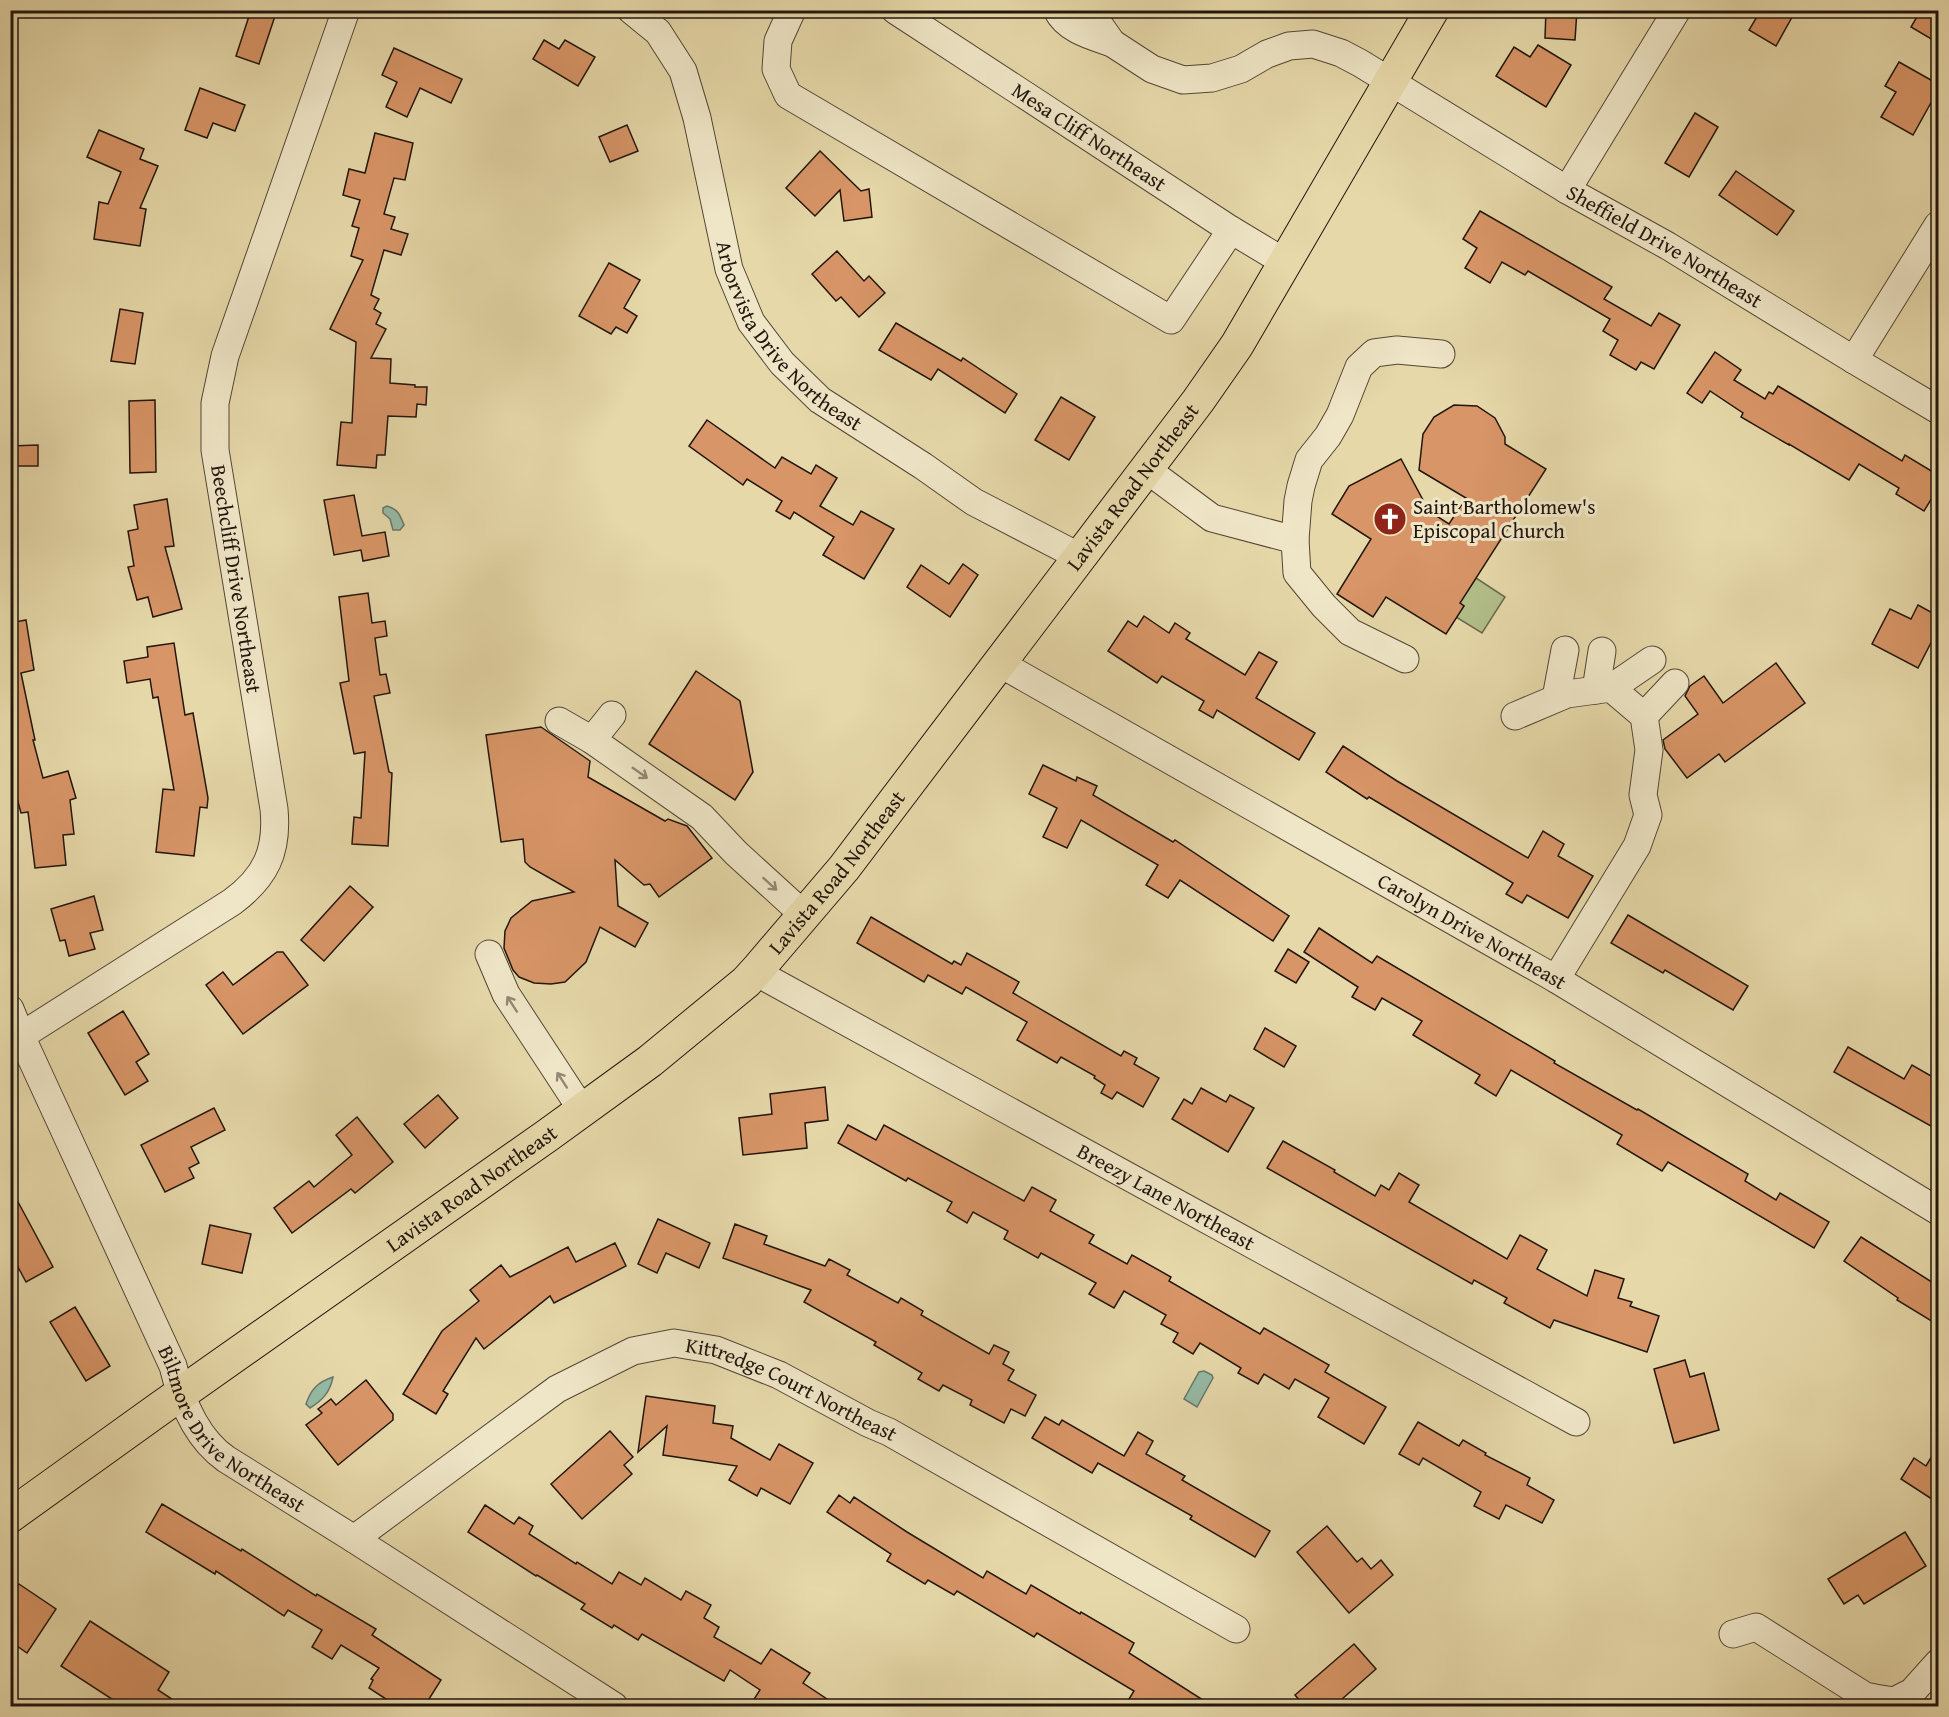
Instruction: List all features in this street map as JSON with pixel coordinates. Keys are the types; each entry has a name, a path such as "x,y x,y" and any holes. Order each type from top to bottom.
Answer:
{"main road":[{"name":"Lavista Road Northeast","path":"10,1516 650,1061 758,970 844,868 1198,401 1237,345 1432,10"}],"street":[{"name":"Beechcliff Drive Northeast","path":"21,1036 232,902 252,885 268,863 272,851 276,825 274,809 215,450 215,403 225,356 346,10"},
{"name":"Arborvista Drive Northeast","path":"631,10 658,32 683,71 697,118 729,269 752,322 782,363 820,400 923,466 974,502 1080,557"},
{"path":"792,10 778,41 777,69 788,95 1171,320 1231,230"},
{"name":"Mesa Cliff Northeast","path":"896,10 1231,230 1286,263"},
{"path":"1056,10 1061,18 1077,30 1112,43"},
{"path":"1089,10 1112,43"},
{"path":"1567,190 1677,10"},
{"name":"Sheffield Drive Northeast","path":"1112,43 1152,69 1183,80 1212,78 1241,69 1268,54 1289,46 1313,44 1341,54 1567,190 1668,246 1938,410"},
{"path":"1854,360 1938,225"},
{"path":"1405,659 1350,632 1324,606 1297,573 1295,540 1298,501 1300,486 1309,460 1328,436 1340,415 1359,368 1374,353 1397,350 1441,354"},
{"path":"1146,469 1212,518 1295,540"},
{"path":"1556,698 1565,650"},
{"path":"1602,651 1604,689"},
{"path":"1515,716 1567,694 1604,689 1652,660"},
{"name":"Carolyn Drive Northeast","path":"999,663 1556,979 1938,1211"},
{"path":"1644,716 1675,683"},
{"path":"1556,979 1637,846 1648,815 1643,795 1649,750 1644,716 1604,689"},
{"path":"592,740 612,716"},
{"path":"559,721 592,740 702,817 736,853 804,915"},
{"path":"489,954 506,994 582,1110"},
{"name":"Breezy Lane Northeast","path":"758,970 781,985 1576,1422"},
{"name":"Biltmore Drive Northeast","path":"10,1010 172,1366 200,1434 215,1452 614,1707"},
{"name":"Kittredge Court Northeast","path":"354,1539 557,1389 633,1351 674,1343 716,1350 779,1375 889,1432 1236,1629"},
{"path":"1733,1634 1756,1626 1865,1696 1894,1701 1912,1692 1938,1663"}],"shaded area":[{"path":"387,506 400,515 404,525 400,530 393,530 390,519 383,513 383,508"},
{"path":"1476,578 1505,597 1482,633 1456,617 1464,606 1452,598 1467,592"},
{"path":"1204,1371 1213,1378 1197,1407 1184,1399 1199,1372"},
{"path":"333,1377 325,1395 310,1408 306,1404 310,1394 323,1381"}],"building":[{"path":"251,10 277,10 259,64 236,56"},
{"path":"1546,10 1577,10 1575,40 1545,38"},
{"path":"1761,10 1796,10 1776,46 1749,30"},
{"path":"1921,10 1938,10 1938,43 1911,27"},
{"path":"544,40 559,49 565,40 595,57 578,86 533,59"},
{"path":"1538,45 1571,65 1546,107 1496,76 1514,47 1530,57"},
{"path":"394,48 462,79 451,103 420,88 407,117 386,107 397,82 382,75"},
{"path":"1899,62 1938,84 1938,90 1913,135 1881,117 1896,92 1885,86"},
{"path":"200,88 245,105 235,131 213,123 207,138 185,130"},
{"path":"1695,113 1718,127 1689,177 1665,163"},
{"path":"627,125 638,151 610,162 599,137"},
{"path":"99,130 144,149 140,159 158,166 140,208 146,209 140,246 94,239 99,202 108,204 121,172 87,157"},
{"path":"375,133 413,143 405,180 394,178 384,214 395,217 391,229 408,234 401,255 384,250 371,295 379,299 374,309 381,313 376,324 386,329 371,358 391,359 390,383 427,387 426,405 417,404 416,417 388,416 385,455 377,455 376,468 337,465 341,422 352,423 356,342 330,329 363,260 351,256 359,228 352,226 360,200 343,195 349,169 365,173"},
{"path":"820,151 861,191 869,189 872,217 844,221 840,190 815,216 786,188"},
{"path":"1736,171 1794,211 1777,235 1719,195"},
{"path":"1480,211 1612,287 1604,299 1651,326 1659,313 1680,325 1654,369 1641,362 1636,370 1610,355 1618,340 1603,331 1610,319 1528,271 1525,275 1502,262 1490,283 1465,268 1477,248 1463,239"},
{"path":"837,251 864,281 869,276 885,293 859,317 841,297 836,301 812,274"},
{"path":"609,263 640,280 624,308 637,316 627,333 616,327 611,334 579,316"},
{"path":"120,309 143,313 135,364 111,361"},
{"path":"896,323 961,361 963,358 1017,394 1005,413 938,369 931,380 879,350"},
{"path":"1715,352 1741,370 1734,380 1765,399 1769,392 1773,394 1778,386 1902,461 1905,455 1938,475 1938,488 1924,511 1896,494 1899,488 1859,464 1849,480 1741,417 1743,413 1710,391 1702,403 1687,393"},
{"path":"1061,397 1095,417 1069,460 1035,440"},
{"path":"155,400 156,472 130,473 129,401"},
{"name":"Saint Bartholomew's Episcopal Church","path":"1454,405 1477,406 1495,418 1505,437 1505,444 1546,469 1460,603 1464,606 1446,634 1386,597 1373,617 1337,594 1371,539 1332,514 1349,486 1401,459 1423,500 1424,508 1449,524 1466,498 1419,470 1423,434 1434,417"},
{"path":"707,420 775,468 782,457 811,474 816,465 837,478 820,506 853,525 861,511 894,529 864,579 823,555 834,537 794,512 790,519 776,511 782,501 747,479 743,485 689,446"},
{"path":"38,445 38,466 10,466 10,446"},
{"path":"354,495 362,536 385,532 389,556 363,561 361,550 334,555 324,500"},
{"path":"167,499 174,546 165,547 182,609 153,617 148,597 137,600 128,567 134,566 128,531 138,529 134,505"},
{"path":"963,564 978,575 950,617 907,587 921,565 949,584"},
{"path":"368,593 372,623 385,621 387,636 375,638 380,675 386,674 390,693 374,696 389,772 392,773 388,846 352,844 354,817 361,818 365,752 354,754 340,683 349,681 339,597"},
{"path":"1918,605 1938,616 1938,629 1918,668 1872,644 1890,609 1911,619"},
{"path":"1144,616 1169,633 1175,623 1190,633 1186,639 1245,675 1259,652 1277,662 1256,698 1315,733 1299,760 1217,710 1213,718 1199,710 1204,701 1162,676 1157,683 1108,651 1128,621 1137,627"},
{"path":"26,620 34,670 21,673 35,740 33,740 43,778 68,771 76,798 70,800 74,834 63,835 66,865 35,868 28,812 21,813 10,773 10,623"},
{"path":"174,643 185,715 193,713 208,798 207,808 200,807 194,856 156,852 163,789 174,790 158,697 153,698 150,679 127,683 124,661 148,657 147,647"},
{"path":"1776,663 1805,703 1725,762 1719,754 1687,778 1665,749 1663,740 1698,714 1685,696 1690,686 1704,676 1723,703"},
{"path":"696,671 740,701 753,772 735,800 649,744"},
{"path":"541,727 590,761 588,777 665,821 668,819 687,826 712,858 659,897 650,884 644,885 615,860 618,906 648,923 635,947 600,927 586,962 565,982 551,984 534,983 519,977 513,970 504,948 505,931 511,918 532,901 574,892 525,862 523,839 501,842 486,735"},
{"path":"1343,746 1397,781 1528,858 1543,831 1564,844 1558,856 1593,876 1568,918 1527,895 1522,903 1506,894 1513,883 1369,797 1367,799 1326,772"},
{"path":"1043,765 1076,781 1077,777 1097,786 1093,795 1173,842 1175,840 1289,916 1273,941 1180,880 1168,898 1146,885 1158,865 1081,820 1067,848 1043,837 1057,808 1029,794"},
{"path":"350,886 373,907 324,961 301,940"},
{"path":"94,896 103,930 90,933 95,949 69,956 65,940 60,941 51,909"},
{"path":"1628,915 1748,986 1733,1010 1665,970 1663,973 1611,943"},
{"path":"871,917 952,964 954,961 961,965 967,953 1019,982 1013,993 1121,1056 1124,1051 1137,1058 1134,1064 1159,1078 1143,1107 1117,1092 1112,1099 1101,1093 1105,1085 1094,1078 1095,1076 1061,1057 1057,1063 1017,1040 1027,1022 966,987 962,994 928,975 924,982 857,943"},
{"path":"1319,928 1372,963 1377,956 1555,1061 1554,1063 1748,1174 1745,1181 1776,1200 1780,1193 1829,1222 1814,1248 1668,1162 1662,1171 1617,1144 1622,1135 1511,1070 1496,1096 1475,1083 1480,1075 1413,1035 1422,1021 1382,998 1375,1010 1352,997 1358,987 1304,952"},
{"path":"1288,949 1309,962 1296,983 1275,971"},
{"path":"277,952 283,952 308,985 243,1034 206,985 223,972 233,985"},
{"path":"123,1011 149,1054 136,1062 148,1081 125,1095 88,1033"},
{"path":"1265,1028 1296,1046 1284,1067 1254,1049"},
{"path":"1848,1047 1904,1079 1912,1065 1938,1080 1938,1130 1834,1072"},
{"path":"825,1087 828,1120 805,1123 807,1148 743,1155 739,1118 772,1114 770,1094"},
{"path":"1201,1088 1226,1102 1230,1095 1254,1108 1228,1152 1172,1119 1184,1099 1192,1104"},
{"path":"438,1095 458,1118 425,1148 404,1124"},
{"path":"214,1108 225,1130 191,1147 199,1163 189,1168 194,1178 165,1192 141,1145"},
{"path":"357,1117 393,1162 355,1193 351,1189 292,1233 274,1208 309,1181 314,1187 352,1155 336,1135"},
{"path":"848,1125 876,1140 884,1125 1024,1201 1032,1187 1056,1200 1050,1211 1094,1235 1089,1243 1127,1264 1132,1255 1171,1277 1169,1281 1260,1334 1264,1328 1329,1365 1325,1372 1386,1407 1364,1444 1318,1417 1329,1398 1295,1379 1289,1389 1264,1374 1258,1384 1238,1373 1241,1368 1200,1343 1193,1354 1173,1342 1178,1333 1161,1324 1166,1315 1124,1291 1114,1308 1089,1294 1096,1283 1041,1253 1038,1258 1004,1239 1008,1231 973,1212 967,1223 947,1211 952,1202 908,1178 906,1181 838,1143"},
{"path":"1283,1141 1375,1196 1381,1185 1389,1190 1399,1173 1419,1185 1409,1202 1507,1259 1520,1235 1547,1250 1537,1269 1587,1296 1595,1270 1624,1279 1618,1298 1632,1302 1630,1306 1659,1316 1647,1352 1554,1320 1550,1328 1504,1303 1507,1298 1474,1280 1472,1284 1267,1168"},
{"path":"10,1187 53,1267 26,1282 10,1252"},
{"path":"658,1219 710,1243 699,1268 666,1253 657,1273 638,1264"},
{"path":"735,1224 767,1236 764,1244 825,1266 829,1259 850,1270 847,1275 898,1303 901,1298 923,1311 921,1315 989,1354 994,1345 1009,1352 1003,1364 1014,1370 1008,1380 1036,1395 1025,1416 1011,1409 1004,1423 970,1405 972,1400 943,1385 939,1391 918,1379 922,1373 874,1345 876,1342 804,1302 811,1290 723,1258"},
{"path":"210,1225 251,1234 242,1273 202,1264"},
{"path":"1861,1237 1938,1286 1938,1325 1897,1300 1898,1298 1844,1261"},
{"path":"615,1243 626,1266 554,1303 550,1296 484,1349 476,1338 443,1391 448,1394 436,1414 403,1394 442,1331 479,1301 470,1290 501,1265 510,1277 568,1247 576,1262"},
{"path":"75,1307 110,1366 86,1381 50,1322"},
{"path":"1685,1360 1690,1377 1704,1373 1719,1430 1674,1443 1654,1369"},
{"path":"366,1380 393,1414 393,1420 338,1465 306,1425 322,1413 318,1409 331,1399 336,1405"},
{"path":"646,1396 715,1406 713,1423 733,1426 731,1438 770,1460 779,1444 813,1463 790,1504 761,1488 757,1496 729,1480 737,1466 663,1455 667,1426 638,1452"},
{"path":"1045,1417 1059,1425 1062,1420 1124,1456 1138,1432 1153,1441 1146,1454 1185,1476 1182,1480 1270,1531 1255,1557 1190,1519 1192,1516 1098,1463 1092,1473 1032,1438"},
{"path":"1418,1422 1459,1446 1463,1440 1486,1453 1485,1455 1530,1478 1527,1485 1554,1500 1542,1523 1506,1505 1499,1519 1474,1506 1481,1492 1423,1458 1419,1465 1399,1454"},
{"path":"610,1431 633,1457 624,1465 632,1474 582,1519 551,1484"},
{"path":"1938,1446 1938,1503 1901,1479 1914,1458 1926,1466"},
{"path":"839,1495 850,1503 854,1497 983,1578 987,1571 1026,1594 1031,1585 1080,1614 1081,1612 1134,1643 1129,1653 1214,1707 1142,1707 1129,1699 1134,1691 1037,1633 1034,1637 957,1591 954,1595 928,1580 925,1584 887,1561 891,1554 827,1512"},
{"path":"162,1504 376,1629 372,1635 441,1680 424,1707 398,1707 369,1688 373,1680 371,1679 379,1668 341,1645 332,1659 312,1647 322,1630 288,1610 284,1616 216,1571 215,1574 146,1532"},
{"path":"485,1505 514,1524 519,1517 533,1526 529,1534 612,1584 619,1572 641,1585 645,1578 681,1600 686,1591 711,1605 704,1618 719,1627 714,1637 761,1664 771,1649 810,1673 803,1683 839,1707 749,1707 760,1690 730,1670 724,1681 642,1634 638,1640 614,1625 612,1628 581,1609 585,1604 536,1576 468,1532"},
{"path":"1327,1526 1357,1562 1362,1558 1371,1569 1381,1560 1393,1575 1349,1613 1297,1552"},
{"path":"1905,1532 1926,1566 1864,1604 1858,1595 1844,1604 1828,1579"},
{"path":"19,1584 56,1609 27,1653 10,1641 10,1596"},
{"path":"90,1621 169,1672 158,1690 184,1707 124,1707 61,1666"},
{"path":"1354,1644 1376,1669 1333,1707 1305,1707 1295,1695"}],"place":[{"name":"Saint Bartholomew's Episcopal Church","path":"1390,519"}]}
